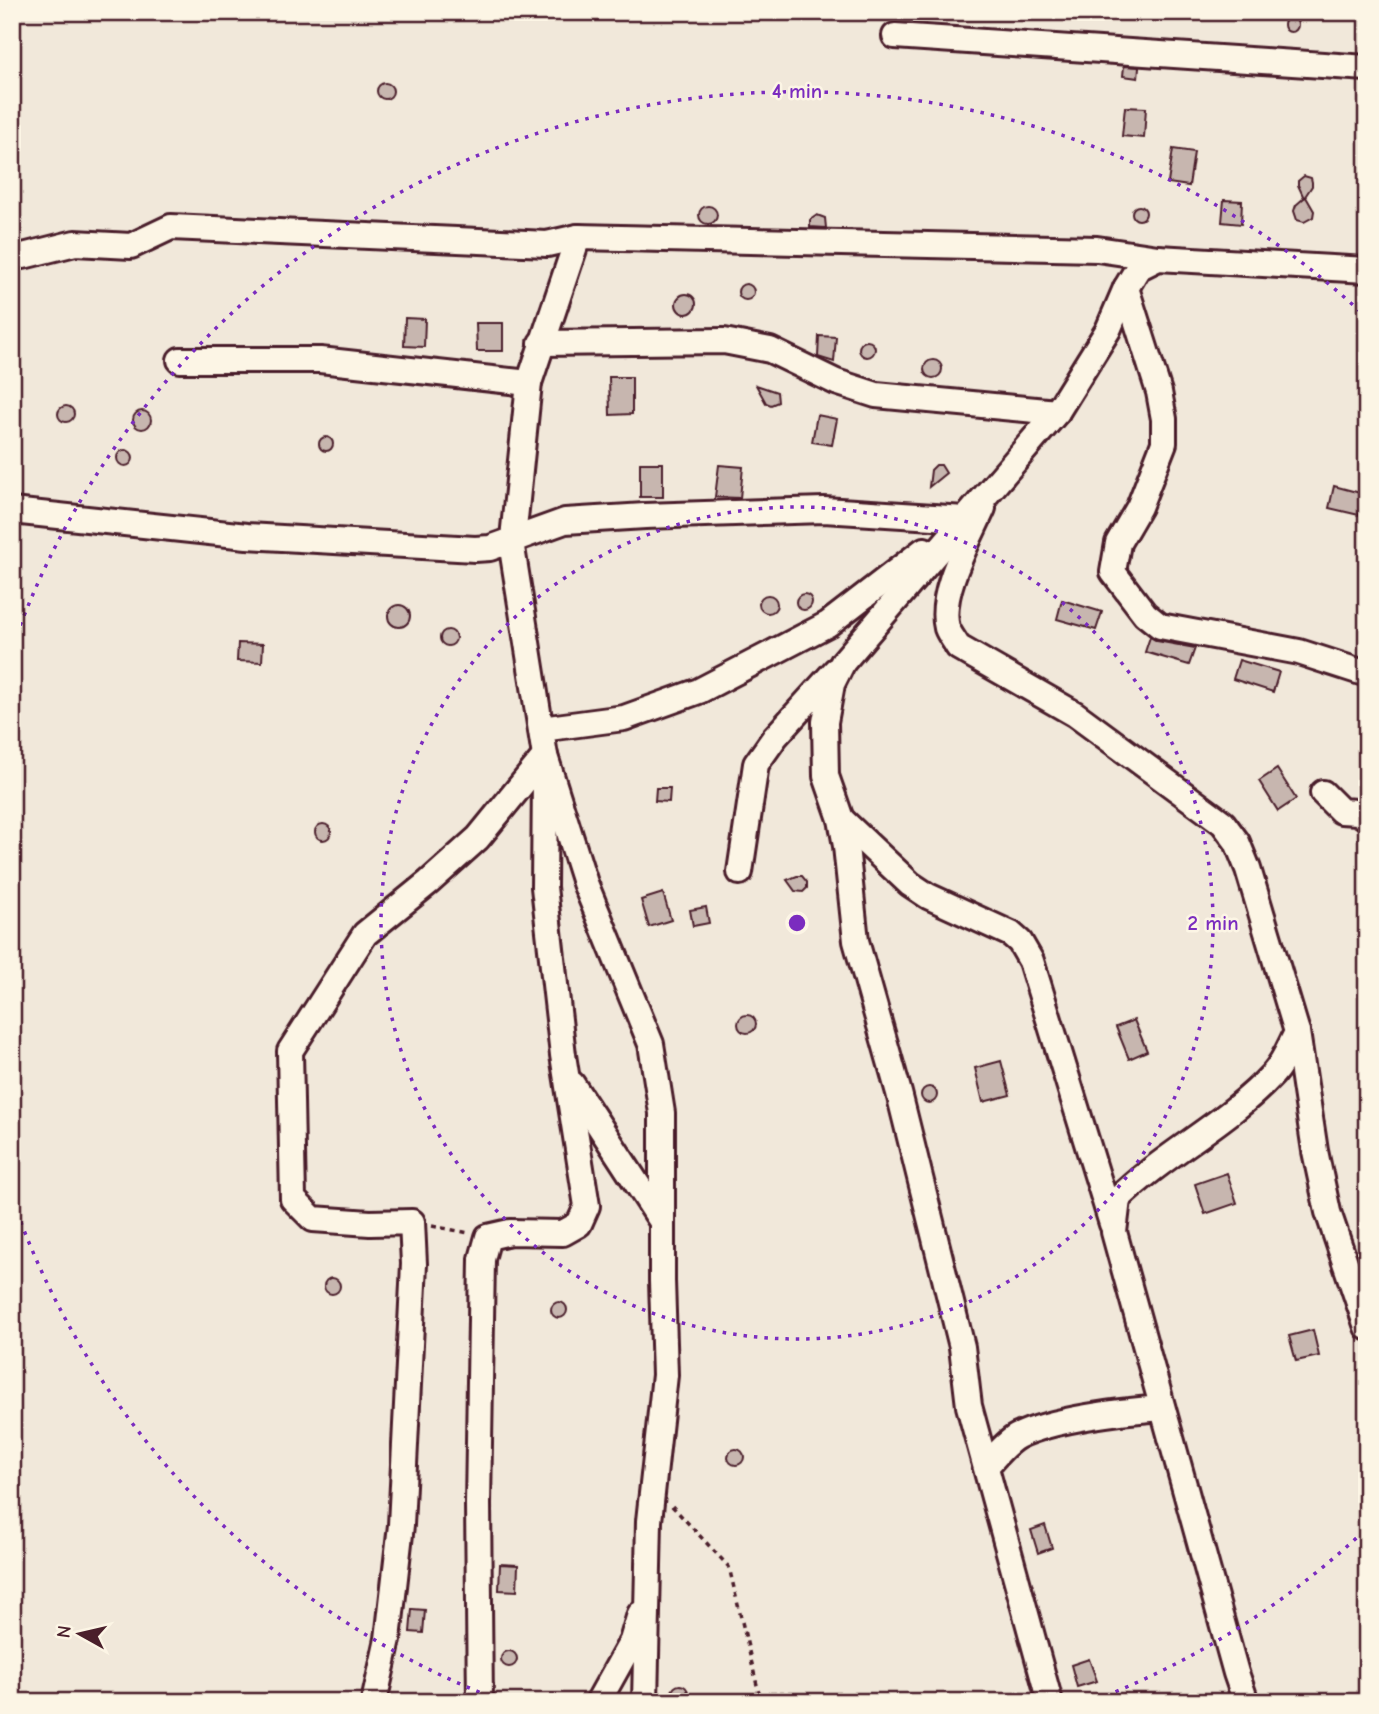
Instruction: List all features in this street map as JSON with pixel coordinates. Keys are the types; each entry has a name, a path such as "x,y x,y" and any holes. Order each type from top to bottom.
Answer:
{"street":[{"path":"895,36 1367,68"},
{"path":"12,256 23,256 75,243 131,246 171,227 547,244 578,237 1097,249 1158,258 1367,270"},
{"path":"480,1702 478,1604 482,1259 488,1237 510,1232 563,1233 579,1224 587,1206 566,1074 544,887 545,756 512,541 529,383 578,237"},
{"path":"541,729 624,718 699,691 828,624 921,553 991,488 1058,412 1108,330 1138,268 1158,258"},
{"path":"1126,288 1159,392 1164,419 1164,443 1139,506 1118,542 1113,572 1145,614 1160,626 1299,652 1367,674"},
{"path":"541,342 724,341 771,350 836,383 876,395 1058,412"},
{"path":"180,360 320,360 529,383"},
{"path":"991,488 950,585 946,604 947,628 958,647 1075,714 1223,823 1237,842 1248,869 1297,1032 1315,1151 1328,1212 1367,1327"},
{"path":"12,511 247,537 397,546 490,548 565,521 824,510 960,518"},
{"path":"740,872 756,764 775,737 843,662 960,518"},
{"path":"843,662 832,684 825,722 826,776 841,819 846,846 856,941 899,1093 962,1347 969,1406 1050,1702"},
{"path":"374,1702 388,1639 401,1525 414,1264 412,1222 370,1223 313,1219 293,1199 290,1051 365,933 429,883 478,838 545,756"},
{"path":"545,756 586,883 651,1044 662,1113 665,1375 649,1521 645,1700"},
{"path":"1323,793 1341,811 1358,812 1367,818"},
{"path":"841,819 910,884 1011,934 1026,951 1114,1232 1246,1702"},
{"path":"1114,1232 1118,1199 1137,1180 1247,1098 1274,1073 1297,1032"},
{"path":"566,1074 662,1222"},
{"path":"985,1466 1016,1437 1069,1422 1130,1410 1162,1408"},
{"path":"598,1702 632,1641 648,1588"}],"path":[{"path":"412,1222 488,1237"},
{"path":"653,1485 729,1567 761,1702"}],"building":[{"path":"1288,18 1294,18 1298,25 1294,32 1288,32 1284,28 1284,22"},
{"path":"1124,66 1139,67 1138,78 1123,76"},
{"path":"385,83 391,85 391,97 385,99 379,97 377,91 379,85"},
{"path":"1125,107 1146,108 1144,138 1122,136"},
{"path":"1173,149 1194,152 1189,186 1168,183"},
{"path":"1304,176 1311,178 1312,186 1304,198 1298,181"},
{"path":"1306,197 1314,211 1313,217 1304,222 1297,220 1294,211 1296,205"},
{"path":"1224,200 1242,201 1241,224 1222,222"},
{"path":"708,206 714,209 717,215 714,221 708,224 702,221 699,215 702,209"},
{"path":"1136,206 1142,206 1146,213 1142,220 1136,220 1132,216 1132,210"},
{"path":"817,215 825,218 826,228 810,227 810,220"},
{"path":"743,284 749,284 754,292 752,298 743,300 738,295 738,289"},
{"path":"682,294 690,294 696,304 690,314 682,314 676,308 676,300"},
{"path":"405,318 425,319 424,347 404,346"},
{"path":"476,323 503,323 503,351 477,351"},
{"path":"819,336 836,337 834,362 818,357"},
{"path":"864,341 870,341 875,349 873,355 864,357 859,352 859,346"},
{"path":"933,360 939,363 942,369 939,375 933,378 927,375 924,369 927,363"},
{"path":"609,377 632,377 632,414 610,415"},
{"path":"756,385 777,392 778,402 771,405 766,403"},
{"path":"63,406 69,406 74,414 72,420 63,422 58,417 58,411"},
{"path":"138,411 146,411 151,420 149,427 138,429 133,424 133,416"},
{"path":"817,415 837,419 832,445 812,442"},
{"path":"323,437 329,437 333,444 329,451 323,451 319,447 319,441"},
{"path":"122,450 128,450 133,458 131,464 122,466 117,461 117,455"},
{"path":"640,463 663,463 663,497 640,497"},
{"path":"719,465 743,467 740,498 715,497"},
{"path":"936,465 941,465 946,473 929,487 931,470"},
{"path":"1334,486 1364,494 1359,515 1329,508"},
{"path":"804,594 810,596 810,608 804,610 798,608 796,602 798,596"},
{"path":"768,595 774,598 777,604 774,610 768,613 762,610 759,604 762,598"},
{"path":"1062,600 1102,612 1096,630 1057,619"},
{"path":"399,605 409,612 410,616 403,626 399,627 389,620 388,616 395,606"},
{"path":"445,630 451,630 456,638 454,644 445,646 440,641 440,635"},
{"path":"1150,637 1157,641 1195,648 1189,665 1145,652"},
{"path":"238,643 263,644 262,662 237,661"},
{"path":"1239,660 1279,672 1273,692 1233,679"},
{"path":"1277,769 1296,799 1278,811 1259,781"},
{"path":"656,788 670,788 669,802 655,801"},
{"path":"320,824 326,824 331,832 329,838 320,840 315,835 315,829"},
{"path":"802,876 807,882 807,888 803,892 795,891 787,880"},
{"path":"663,893 671,920 649,927 641,900"},
{"path":"706,907 709,923 693,926 690,910"},
{"path":"743,1015 751,1015 756,1024 754,1031 743,1033 738,1028 738,1020"},
{"path":"1134,1020 1147,1051 1129,1059 1116,1027"},
{"path":"1001,1061 1010,1095 983,1102 975,1068"},
{"path":"926,1087 932,1087 937,1095 935,1101 926,1103 921,1098 921,1092"},
{"path":"1227,1173 1237,1203 1205,1214 1195,1184"},
{"path":"332,1278 340,1286 332,1294 324,1286"},
{"path":"559,1302 567,1310 559,1318 551,1310"},
{"path":"1313,1330 1319,1356 1296,1361 1289,1336"},
{"path":"736,1449 744,1457 736,1465 728,1457"},
{"path":"1045,1525 1052,1548 1038,1553 1031,1530"},
{"path":"500,1564 518,1565 517,1591 499,1590"},
{"path":"412,1609 425,1610 423,1633 410,1632"},
{"path":"509,1651 517,1659 509,1667 501,1659"},
{"path":"1089,1659 1097,1681 1077,1687 1071,1665"},
{"path":"680,1685 688,1693 680,1701 672,1693"}]}
